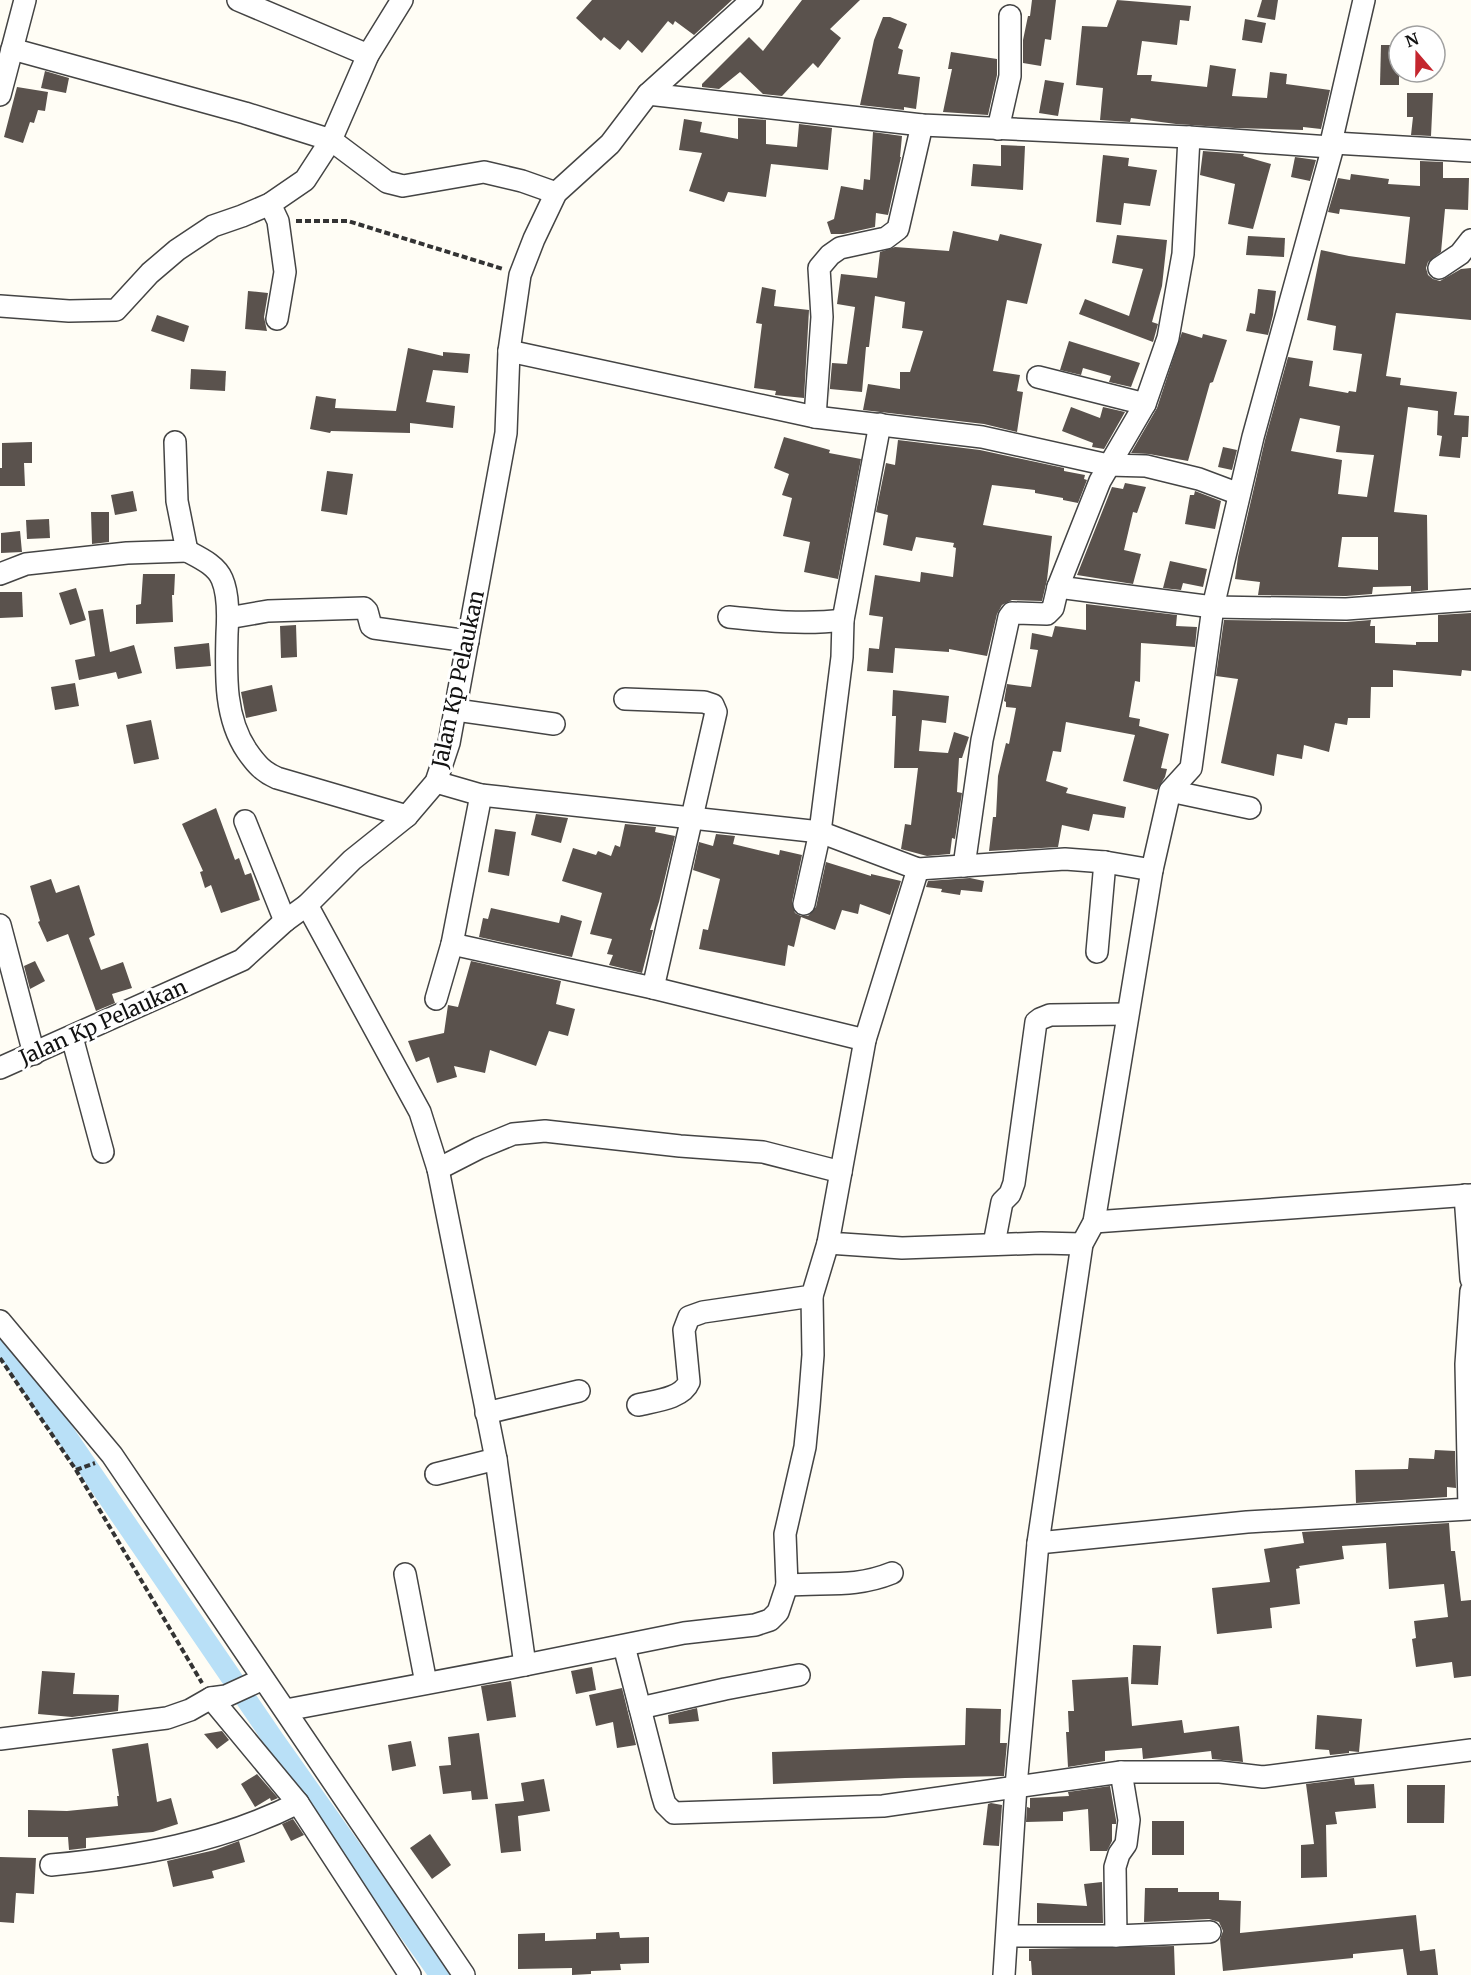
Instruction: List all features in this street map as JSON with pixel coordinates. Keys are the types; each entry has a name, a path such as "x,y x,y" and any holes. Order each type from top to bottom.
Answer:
{"street":[{"path":"0,95 25,0"},
{"path":"238,0 368,55"},
{"path":"0,306 69,311 116,310 150,273 213,226 243,216 274,213 305,180 331,140 368,55 402,0"},
{"name":"Jalan Kp Pelaukan","path":"0,1068 72,1038 242,960 285,921 307,905 352,860 407,816 436,782 449,743 456,710 506,433 509,351 520,275 534,240 556,193 610,144 648,94 752,0"},
{"path":"1004,1975 1016,1786 1038,1542 1082,1244 1094,1222 1152,870 1170,791 1191,768 1213,607 1253,437 1332,145 1365,0"},
{"path":"998,129 1010,76 1010,16"},
{"path":"12,49 245,113 331,140 387,182 403,186 484,172 522,181 556,193"},
{"path":"648,94 922,125 1471,151"},
{"path":"815,417 822,317 819,268 830,255 840,248 886,238 898,229 922,125"},
{"path":"964,866 982,740 1008,617 1012,613 1047,614 1053,608 1058,587 1108,465 1145,404 1168,338 1183,254 1189,137"},
{"path":"274,213 285,272 277,319"},
{"path":"1439,268 1460,254 1471,240"},
{"path":"509,351 815,417 982,437 1108,465 1146,466 1171,471 1239,494"},
{"path":"1038,377 1145,404"},
{"path":"804,904 820,832 842,657 843,620 879,424"},
{"path":"176,442 177,501 187,551"},
{"path":"0,574 26,564 127,553 187,551 208,562 222,577 225,587 228,618 226,675 230,711 241,743 256,765 277,778 407,816"},
{"path":"1058,587 1213,607 1346,609 1471,600"},
{"path":"228,618 268,610 364,608 367,611 369,624 374,627 468,641"},
{"path":"729,617 780,623 843,620"},
{"path":"625,699 704,702 712,705 716,712 653,988"},
{"path":"456,710 554,724"},
{"path":"436,782 481,795 820,832 918,869 1065,859 1105,862 1152,870"},
{"path":"1170,791 1250,808"},
{"path":"436,999 452,944 481,795"},
{"path":"245,821 285,921"},
{"path":"1097,952 1105,862"},
{"path":"286,1710 684,1633 755,1624 770,1620 778,1612 787,1585 785,1534 805,1447 813,1355 812,1296 828,1244 865,1040 918,869"},
{"path":"307,905 420,1112 438,1169 496,1459 525,1665"},
{"path":"0,925 34,1054"},
{"path":"452,944 653,988 865,1040"},
{"path":"994,1244 1002,1202 1010,1194 1014,1183 1036,1022 1050,1015 1127,1014"},
{"path":"72,1038 103,1152"},
{"path":"438,1169 513,1134 546,1131 680,1146 763,1152 841,1172"},
{"path":"1094,1222 1468,1195 1471,1279"},
{"path":"828,1244 902,1248 1041,1242 1082,1244"},
{"path":"1038,1542 1247,1522 1470,1516 1466,1364 1471,1290"},
{"path":"638,1405 677,1395 687,1388 689,1382 684,1330 689,1317 703,1312 812,1296"},
{"path":"0,1321 112,1455 464,1975"},
{"path":"486,1413 579,1391"},
{"path":"436,1474 496,1459"},
{"path":"787,1585 855,1584 892,1573"},
{"path":"405,1574 426,1683"},
{"path":"624,1646 662,1794 665,1804 674,1814 883,1806 1121,1772 1220,1772 1263,1777 1471,1750"},
{"path":"640,1708 799,1675"},
{"path":"0,1739 167,1718 263,1679"},
{"path":"227,1694 410,1975"},
{"path":"1116,1936 1115,1867 1119,1854 1126,1844 1129,1820 1121,1772"},
{"path":"51,1865 111,1859 208,1838 254,1823 298,1803"},
{"path":"1007,1936 1116,1936 1209,1932"}],"path":[{"path":"274,213 348,221 520,275"},
{"path":"0,1358 227,1694"},
{"path":"76,1470 82,1469"}],"building":[{"path":"592,0 732,0 694,35 675,21 673,25 668,21 642,53 628,40 620,50 604,37 601,41 576,18"},
{"path":"802,0 860,0 830,29 841,38 818,68 813,63 782,96 763,94 740,72 719,89 702,87 702,84 749,37 763,51"},
{"path":"1032,0 1056,0 1051,40 1045,39 1041,66 1023,63 1023,40"},
{"path":"1117,0 1191,6 1189,21 1180,20 1177,45 1142,41 1137,75 1152,75 1151,81 1207,87 1210,65 1236,69 1232,96 1267,98 1270,72 1287,74 1286,84 1330,90 1321,129 1235,128 1131,118 1130,122 1100,120 1103,88 1076,85 1082,26 1107,27"},
{"path":"1262,0 1278,0 1275,20 1257,17"},
{"path":"883,17 890,17 907,24 898,48 903,50 898,74 920,77 916,109 904,107 904,110 860,105 874,40"},
{"path":"1245,19 1266,23 1262,43 1242,40"},
{"path":"1381,45 1387,45 1387,84 1399,85 1380,85"},
{"path":"951,52 997,59 997,75 988,115 943,112 952,69 948,69"},
{"path":"45,71 69,78 66,93 41,88"},
{"path":"1045,80 1064,83 1058,116 1039,113"},
{"path":"17,87 48,92 45,111 38,110 34,123 30,122 23,143 4,137"},
{"path":"1407,93 1433,93 1431,136 1411,135 1413,117 1407,117"},
{"path":"738,118 766,120 766,144 797,147 799,124 832,128 828,170 771,164 766,197 728,192 724,202 689,191 702,153 679,150 684,119 702,122 700,132 738,139"},
{"path":"873,132 902,136 901,157 888,215 876,213 875,227 843,234 831,234 827,222 834,219 841,186 863,190 864,179 870,180"},
{"path":"1001,145 1025,146 1023,190 971,186 973,164 1001,166"},
{"path":"1203,151 1244,154 1243,156 1271,164 1253,229 1228,224 1235,184 1200,175"},
{"path":"1103,155 1129,158 1128,166 1157,170 1150,206 1124,203 1121,225 1096,222"},
{"path":"1295,157 1316,160 1310,181 1291,177"},
{"path":"1420,161 1443,162 1443,178 1469,178 1468,210 1445,209 1441,252 1428,262 1426,268 1428,275 1440,281 1461,269 1471,268 1471,320 1396,313 1386,376 1401,378 1400,385 1457,392 1454,415 1469,416 1468,437 1462,437 1460,458 1439,456 1442,436 1437,435 1438,411 1408,407 1394,512 1427,515 1428,590 1411,592 1411,586 1373,587 1372,594 1346,596 1258,595 1260,582 1235,579 1265,440 1288,357 1313,361 1309,386 1348,393 1349,391 1356,392 1362,354 1333,350 1336,326 1307,320 1321,250 1405,264 1410,217 1340,209 1339,214 1328,212 1338,178 1350,180 1351,174 1389,179 1388,184 1420,186","holes":["1300,418 1340,426 1336,452 1374,455 1367,497 1338,494 1342,460 1291,451","1342,537 1378,537 1378,570 1338,567"]},
{"path":"953,231 998,241 1000,234 1042,244 1027,304 1007,300 993,371 1020,375 1017,391 1023,392 1017,432 984,424 863,410 868,384 900,389 900,372 910,372 923,331 902,328 905,302 875,296 869,347 866,347 862,392 830,389 829,398 832,363 847,364 855,307 837,304 841,274 877,278 880,252 895,247 949,251"},
{"path":"1117,235 1167,240 1162,286 1152,322 1158,324 1153,342 1079,314 1085,299 1129,316 1143,269 1112,263"},
{"path":"1248,236 1285,238 1284,257 1246,255"},
{"path":"762,287 776,290 774,306 809,310 804,398 775,395 776,391 754,388 762,324 756,323"},
{"path":"1258,289 1276,291 1268,335 1246,331 1250,313 1255,314"},
{"path":"248,291 268,293 264,317 267,331 245,329"},
{"path":"157,315 189,326 184,342 151,331"},
{"path":"1182,332 1202,338 1203,334 1227,340 1213,382 1210,383 1188,461 1131,453 1157,408"},
{"path":"1069,341 1140,363 1131,387 1109,382 1111,376 1083,368 1081,375 1060,370"},
{"path":"408,348 443,356 443,352 470,354 468,373 433,370 426,402 455,406 453,428 410,423 410,433 331,431 330,433 310,429 316,396 336,399 335,408 396,411"},
{"path":"191,369 226,371 225,391 190,389"},
{"path":"1071,407 1100,418 1103,407 1125,412 1104,449 1092,447 1093,443 1062,431"},
{"path":"784,437 830,450 829,453 861,459 838,579 804,572 810,542 783,536 792,498 782,495 789,474 774,468"},
{"path":"898,440 980,450 1064,468 1064,471 1085,475 1084,479 1087,480 1078,503 1035,493 1035,490 992,485 983,525 1052,536 1042,601 1012,600 1002,605 997,614 987,656 949,649 949,652 895,648 893,673 867,671 869,648 879,649 883,617 869,615 875,575 920,582 921,572 953,577 956,548 953,547 954,543 916,537 912,551 883,545 888,515 876,512 886,463 895,465"},
{"path":"32,442 32,463 24,463 25,486 0,486 2,443"},
{"path":"1223,447 1237,450 1232,470 1218,467"},
{"path":"327,471 353,474 347,515 321,511"},
{"path":"1125,483 1146,487 1137,513 1133,512 1124,550 1141,554 1133,584 1077,575 1112,487 1123,489"},
{"path":"133,491 137,511 115,515 111,495"},
{"path":"1195,491 1221,501 1215,529 1185,524 1190,495 1194,495"},
{"path":"91,512 109,512 109,542 92,544"},
{"path":"49,519 50,538 27,539 26,520"},
{"path":"20,531 22,552 1,553 1,533"},
{"path":"1170,561 1207,569 1203,587 1183,583 1181,590 1163,588"},
{"path":"143,574 175,574 174,595 172,595 173,622 136,624 136,605 141,604"},
{"path":"76,588 86,620 70,625 59,593"},
{"path":"0,592 22,592 23,617 0,618"},
{"path":"1086,604 1177,615 1176,626 1197,627 1195,647 1141,643 1140,682 1135,681 1129,717 1140,719 1139,726 1169,734 1161,768 1167,769 1165,777 1157,790 1123,781 1135,735 1066,722 1061,752 1053,751 1046,781 1068,788 1066,793 1126,807 1124,818 1093,814 1089,831 1062,825 1058,847 989,851 993,817 996,817 998,776 1006,743 1009,744 1016,708 1006,707 1004,701 1007,684 1031,687 1038,650 1030,649 1032,633 1052,637 1055,626 1086,630"},
{"path":"103,609 110,652 134,645 142,673 118,679 116,672 79,680 75,660 95,656 88,611"},
{"path":"1471,613 1471,671 1462,670 1461,676 1393,670 1393,687 1371,687 1370,718 1348,718 1347,725 1335,723 1329,752 1304,745 1302,759 1277,754 1274,776 1221,763 1238,679 1216,676 1224,620 1346,622 1371,620 1370,626 1375,626 1375,643 1416,645 1416,642 1438,642 1438,615"},
{"path":"296,625 297,657 281,658 280,626"},
{"path":"209,643 211,666 176,669 174,647"},
{"path":"75,683 79,706 55,710 51,687"},
{"path":"272,685 277,711 246,718 241,692"},
{"path":"893,690 949,696 946,723 922,720 919,751 948,753 954,732 969,737 962,758 959,758 957,792 962,793 955,839 952,838 950,854 927,856 901,849 905,824 911,825 918,768 894,768 896,716 892,716"},
{"path":"151,720 159,759 134,764 126,725"},
{"path":"216,808 235,860 239,858 245,875 251,873 260,900 221,913 211,885 205,888 200,872 203,871 182,824"},
{"path":"536,814 568,818 561,843 531,835"},
{"path":"625,824 656,827 655,832 675,836 650,930 653,930 642,973 609,965 613,955 607,954 612,939 590,934 602,893 562,881 573,848 596,855 598,851 611,856 615,845 620,847"},
{"path":"495,829 516,832 509,876 488,872"},
{"path":"716,834 735,836 733,844 779,855 780,850 802,855 792,902 795,913 801,916 808,916 816,907 826,862 871,876 871,874 901,881 890,915 860,904 858,914 842,910 835,930 801,917 794,947 788,945 785,966 699,949 703,929 708,930 720,879 693,870 699,842 713,846"},
{"path":"970,878 984,881 982,892 961,890 960,895 926,887 928,881"},
{"path":"51,879 56,893 79,885 95,935 89,938 101,970 123,962 132,988 112,994 115,1003 96,1011 68,934 47,942 38,922 40,921 30,886"},
{"path":"491,908 559,923 561,915 582,921 572,957 479,937 483,918 488,919"},
{"path":"35,961 45,981 30,989 24,966"},
{"path":"471,961 561,981 556,1004 575,1009 568,1036 549,1031 536,1066 490,1050 485,1073 454,1066 457,1077 437,1083 429,1057 416,1062 408,1041 444,1033 448,1005 458,1007"},
{"path":"1435,1450 1455,1451 1456,1488 1447,1487 1447,1497 1356,1503 1355,1470 1408,1469 1409,1458 1434,1459"},
{"path":"1449,1523 1451,1551 1455,1551 1461,1601 1471,1600 1471,1676 1454,1678 1452,1662 1416,1667 1412,1639 1416,1638 1414,1621 1448,1617 1444,1584 1389,1589 1386,1543 1342,1546 1344,1559 1299,1566 1300,1568 1296,1569 1300,1604 1270,1608 1272,1628 1217,1634 1212,1588 1270,1582 1264,1549 1304,1543 1302,1532"},
{"path":"1133,1645 1161,1646 1158,1685 1131,1684"},
{"path":"592,1667 596,1690 576,1694 571,1671"},
{"path":"42,1671 75,1673 73,1694 119,1695 118,1711 72,1717 38,1714"},
{"path":"1128,1677 1132,1726 1182,1720 1184,1733 1239,1726 1243,1762 1212,1759 1211,1751 1143,1759 1142,1748 1105,1751 1105,1761 1068,1767 1066,1732 1069,1732 1068,1711 1074,1711 1072,1680"},
{"path":"511,1681 516,1717 487,1721 481,1686"},
{"path":"622,1688 636,1745 617,1748 613,1722 596,1726 589,1695"},
{"path":"697,1708 699,1721 669,1724 668,1715"},
{"path":"966,1708 1001,1709 1000,1743 1007,1743 1004,1776 773,1784 772,1752 965,1745"},
{"path":"1317,1715 1362,1719 1359,1752 1349,1751 1349,1753 1330,1755 1329,1750 1315,1749"},
{"path":"222,1731 229,1740 217,1749 204,1734"},
{"path":"479,1733 488,1799 472,1800 471,1791 443,1794 439,1766 451,1765 448,1737"},
{"path":"411,1741 416,1766 392,1771 388,1745"},
{"path":"148,1743 157,1802 171,1798 178,1824 153,1832 86,1838 86,1848 69,1850 68,1837 28,1837 28,1810 67,1811 118,1806 117,1796 119,1796 112,1749"},
{"path":"257,1774 278,1798 271,1801 270,1798 255,1807 241,1784"},
{"path":"1354,1778 1355,1785 1374,1784 1376,1808 1335,1812 1337,1824 1326,1825 1327,1877 1301,1878 1301,1845 1314,1844 1306,1784"},
{"path":"544,1779 550,1811 518,1816 521,1851 501,1853 495,1804 524,1801 521,1783"},
{"path":"1407,1785 1445,1785 1444,1823 1407,1823"},
{"path":"1110,1786 1116,1824 1112,1824 1112,1841 1107,1851 1090,1851 1088,1809 1063,1812 1063,1821 1026,1822 1030,1798 1069,1796 1068,1792"},
{"path":"988,1804 1002,1805 999,1846 983,1845"},
{"path":"293,1819 304,1835 291,1841 282,1824"},
{"path":"1152,1821 1184,1821 1184,1855 1152,1855"},
{"path":"430,1834 451,1865 432,1879 410,1848"},
{"path":"239,1841 245,1862 212,1871 214,1878 173,1887 167,1861 215,1850"},
{"path":"0,1857 36,1858 34,1894 16,1893 14,1923 0,1922"},
{"path":"1102,1882 1103,1923 1037,1923 1037,1903 1087,1906 1084,1884"},
{"path":"1145,1888 1178,1888 1178,1892 1219,1892 1219,1900 1241,1901 1240,1933 1416,1915 1420,1951 1435,1949 1438,1975 1407,1975 1403,1949 1353,1954 1353,1958 1223,1971 1220,1939 1223,1931 1219,1922 1209,1919 1144,1922"},
{"path":"619,1932 620,1938 649,1937 649,1963 620,1964 621,1970 591,1971 591,1974 572,1975 572,1968 518,1969 518,1934 545,1933 545,1941 596,1939 596,1933"},
{"path":"1174,1946 1175,1975 1032,1975 1031,1961 1029,1961 1029,1949"}],"waterway":[{"path":"0,1339 274,1740 440,1975"}]}
